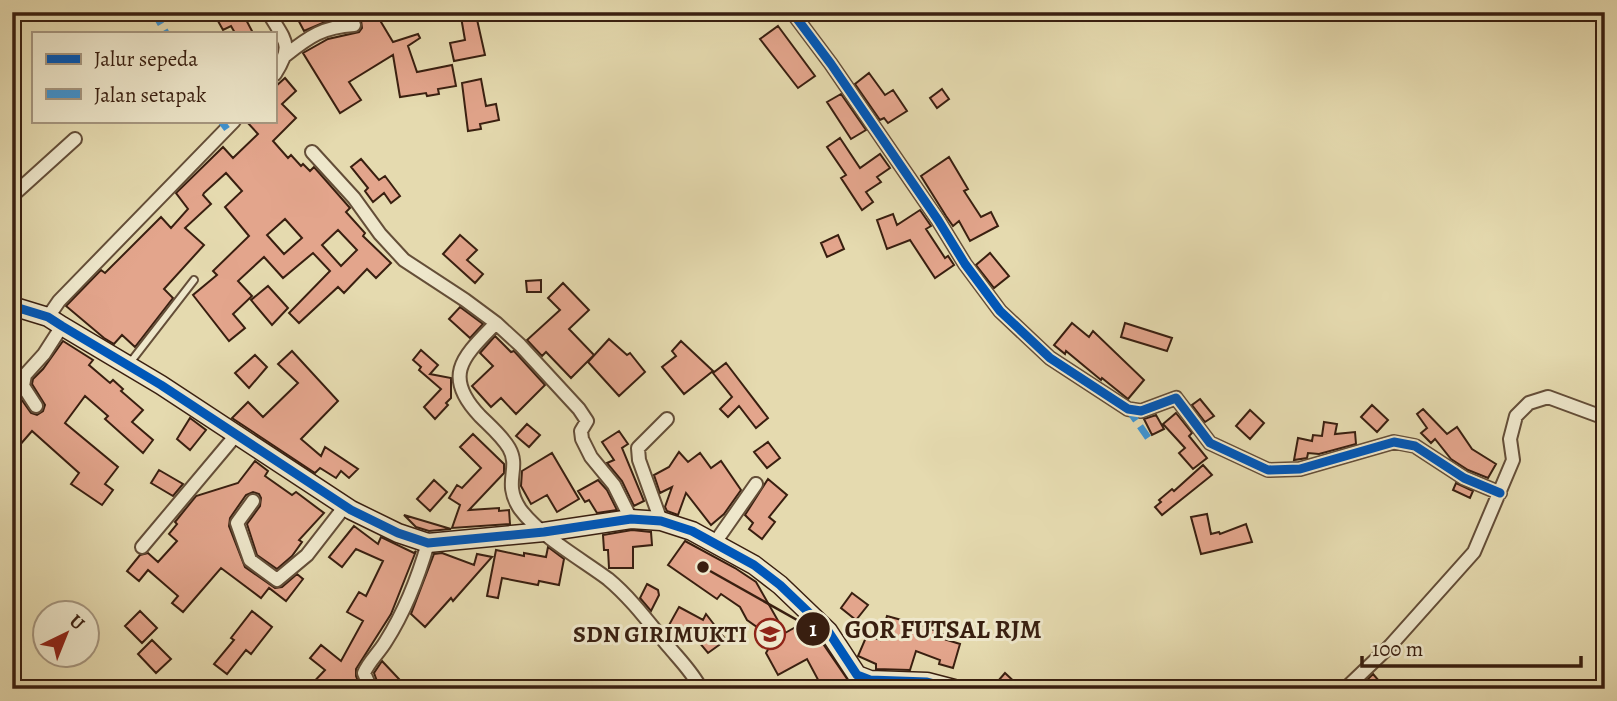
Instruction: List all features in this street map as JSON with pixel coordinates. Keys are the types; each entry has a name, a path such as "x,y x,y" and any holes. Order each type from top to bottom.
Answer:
{"street":[{"path":"268,12 285,40 286,55"},
{"path":"792,12 831,64 965,264 1000,311 1050,358 1082,381 1128,409 1141,411 1176,398 1210,443 1268,470 1300,469 1394,443 1415,446 1464,478 1500,493"},
{"path":"276,72 286,55 305,40 332,26 354,25"},
{"path":"36,406 23,386 24,375 44,354 68,291 233,122"},
{"path":"12,196 75,139"},
{"path":"312,152 354,198 380,234 404,260 496,323 520,345 584,416 587,421 581,431 582,439 591,457 614,485 631,519"},
{"path":"12,306 55,321 128,365 345,506 398,533 428,543 544,532 631,519 661,521 692,531 754,565 780,585 828,631 857,675 870,680 927,681 954,689"},
{"path":"496,323 465,355 459,371 461,388 475,411 510,449 514,464 510,485 512,495 522,511 544,532 611,582 641,613 701,689"},
{"path":"1345,689 1390,646 1474,552 1513,460 1510,439 1516,416 1529,403 1548,397 1605,418"},
{"path":"661,521 639,460 638,448 667,419"},
{"path":"142,547 236,435"},
{"path":"714,544 756,484"},
{"path":"253,501 237,523 250,560 276,580 307,555 345,506"},
{"path":"371,689 364,673 401,614 419,577 428,543"}],"lane":[{"path":"128,365 194,280"}],"building":[{"path":"213,12 242,12 252,32 234,32 231,26 223,30"},
{"path":"294,12 375,12 393,42 418,34 420,38 408,46 417,72 452,65 456,86 438,89 439,94 400,97 393,55 349,82 361,100 340,113 303,53 328,39 359,32 362,28 361,20 354,16 332,19 304,31"},
{"path":"476,15 485,55 454,61 450,43 465,40 461,17"},
{"path":"778,26 815,76 798,88 760,39"},
{"path":"869,73 885,95 893,90 907,111 888,123 884,118 880,120 855,84"},
{"path":"285,78 296,91 282,104 296,118 273,141 288,158 291,155 310,171 314,167 350,208 346,212 365,233 363,236 391,263 376,278 367,269 344,293 338,287 299,323 289,313 330,271 313,253 283,278 264,257 238,281 252,296 233,314 245,328 229,341 193,295 217,275 213,271 249,236 225,207 242,191 226,173 203,195 211,204 185,228 204,245 164,289 173,298 135,347 122,335 114,344 66,306 101,270 105,273 161,217 171,228 188,209 176,193 223,147 233,158 258,134 247,122 276,122 276,86","holes":["285,219 302,238 284,254 267,235","338,230 357,250 341,266 322,245"]},
{"path":"481,79 486,106 496,104 499,120 480,124 481,129 468,131 462,83"},
{"path":"942,89 949,99 937,108 930,98"},
{"path":"841,94 866,130 851,139 827,102"},
{"path":"840,138 860,168 880,154 890,168 877,177 881,182 866,192 873,202 862,210 841,178 846,175 827,147"},
{"path":"949,157 968,189 964,191 981,217 991,212 998,226 970,241 959,221 953,226 921,176"},
{"path":"361,159 379,180 385,176 400,196 391,203 384,193 373,202 365,191 368,188 351,167"},
{"path":"920,210 931,226 926,229 945,258 948,256 954,265 935,278 910,240 887,249 877,220 893,214 897,225"},
{"path":"460,235 477,250 467,260 483,274 475,283 443,254"},
{"path":"838,235 844,249 827,257 821,243"},
{"path":"990,253 1009,276 994,288 976,265"},
{"path":"541,280 541,292 527,292 526,281"},
{"path":"563,283 589,310 569,329 594,355 571,378 546,352 542,356 527,340 560,310 548,298"},
{"path":"268,286 288,308 272,325 251,300"},
{"path":"460,307 483,324 470,338 449,319"},
{"path":"1072,323 1089,337 1093,331 1144,380 1128,399 1066,351 1065,354 1054,345"},
{"path":"1125,323 1172,338 1167,351 1121,337"},
{"path":"495,336 511,352 514,351 545,385 516,414 501,398 491,407 472,386 493,366 480,353"},
{"path":"609,339 627,355 630,353 645,372 619,396 588,362"},
{"path":"63,341 93,360 89,365 110,383 113,380 123,389 121,391 143,410 132,422 153,440 143,453 105,419 108,416 85,396 65,423 118,467 105,484 113,490 102,505 71,484 79,473 32,431 12,454 12,404 19,396 31,413 37,415 43,411 45,405 32,384 33,379"},
{"path":"681,341 713,371 684,394 662,367 676,356 672,351"},
{"path":"421,350 438,365 430,374 451,378 451,398 435,419 424,407 441,389 419,370 421,367 413,360"},
{"path":"292,351 338,401 301,439 321,456 325,447 358,469 349,478 341,471 336,478 320,468 315,473 232,418 248,402 263,417 298,383 278,364"},
{"path":"255,355 267,367 249,388 235,373"},
{"path":"726,363 768,418 756,428 739,406 728,417 720,409 732,397 713,373"},
{"path":"1200,399 1214,416 1205,422 1192,405"},
{"path":"1372,405 1388,420 1377,432 1361,417"},
{"path":"1423,409 1447,434 1457,427 1472,449 1496,464 1488,478 1451,459 1435,439 1431,443 1421,433 1427,428 1417,414"},
{"path":"1250,410 1264,423 1250,439 1236,426"},
{"path":"1176,413 1192,433 1189,436 1207,458 1193,469 1179,453 1185,448 1163,424"},
{"path":"1156,415 1164,429 1152,435 1144,419"},
{"path":"190,418 206,430 190,450 177,439"},
{"path":"1324,422 1337,424 1335,434 1355,432 1356,444 1319,454 1308,453 1307,458 1294,460 1298,438 1312,441 1313,435 1322,436"},
{"path":"527,424 540,435 529,447 516,436"},
{"path":"619,431 628,444 622,448 644,501 634,506 622,481 607,463 614,460 602,442"},
{"path":"473,434 504,464 504,473 469,510 509,510 510,524 452,528 460,505 449,498 457,485 462,488 481,468 460,447"},
{"path":"768,442 780,458 767,468 754,452"},
{"path":"679,452 688,462 700,453 711,468 721,461 741,490 724,514 711,525 686,493 678,515 667,511 665,507 672,487 660,493 654,475 669,467"},
{"path":"552,453 579,499 557,512 547,495 531,504 521,486 522,471"},
{"path":"255,461 268,471 265,476 292,495 296,492 324,513 299,540 302,542 292,556 277,569 257,555 247,524 260,506 259,494 253,492 246,495 230,518 229,526 245,567 275,588 282,587 297,574 303,579 286,601 269,588 261,598 221,568 183,612 172,603 178,596 148,570 139,581 127,571 140,555 148,553 158,562 177,541 169,534 196,496 238,483"},
{"path":"1203,465 1212,475 1162,515 1155,507 1161,502 1159,500 1172,489 1174,491"},
{"path":"159,470 183,484 173,496 151,483"},
{"path":"768,479 787,495 769,517 775,522 762,539 749,529 753,523 745,515"},
{"path":"434,480 447,492 430,511 417,499"},
{"path":"598,480 607,490 617,510 597,513 589,500 585,502 578,491"},
{"path":"1456,483 1473,491 1470,498 1453,490"},
{"path":"1207,514 1211,534 1220,534 1246,524 1252,542 1201,554 1191,517"},
{"path":"404,515 451,529 429,531 416,527"},
{"path":"354,526 378,544 381,537 414,553 416,551 391,614 356,669 361,689 307,689 325,670 310,658 321,645 341,661 363,621 347,612 359,592 366,596 383,561 356,549 342,567 329,557"},
{"path":"632,530 651,532 652,545 633,547 633,568 609,568 608,550 604,550 603,535"},
{"path":"685,541 756,582 785,633 803,623 819,638 854,689 823,689 807,659 778,675 766,653 774,639 747,620 740,607 721,594 717,599 668,565"},
{"path":"548,547 564,559 559,585 539,581 538,585 502,578 498,598 487,596 496,550 546,557"},
{"path":"442,553 474,565 477,554 492,557 453,601 451,598 425,627 411,614 434,554"},
{"path":"647,584 658,590 659,595 651,611 640,598"},
{"path":"852,593 868,605 856,620 841,608"},
{"path":"679,607 703,620 706,614 726,640 708,653 699,642 669,625"},
{"path":"140,611 157,628 142,643 125,626"},
{"path":"252,611 272,627 251,654 246,650 227,674 214,664 234,640 231,638"},
{"path":"887,616 927,627 945,635 944,639 960,644 953,668 939,664 940,660 916,651 910,670 876,669 876,664 858,656 867,635 880,640"},
{"path":"152,640 171,659 156,673 138,654"},
{"path":"382,661 408,689 380,689 374,673"},
{"path":"1005,673 1022,689 991,689"},
{"path":"1373,674 1380,682 1371,689 1358,689"}],"marked path":[{"path":"154,12 165,32"},
{"path":"222,122 227,129"},
{"path":"1128,409 1149,439"}],"cycle path":[{"path":"792,12 831,64 965,264 1000,311 1050,358 1128,409 1141,411 1176,398 1210,443 1268,470 1300,469 1394,442 1415,446 1464,478 1500,493"},
{"path":"12,306 48,317 161,385 351,510 398,533 428,543 544,532 631,519 661,521 692,531 754,565 780,585 828,631 857,675 870,680 927,682 954,689"}],"place":[{"name":"GOR FUTSAL RJM","path":"703,567"},
{"name":"SDN GIRIMUKTI","path":"770,634"}]}
